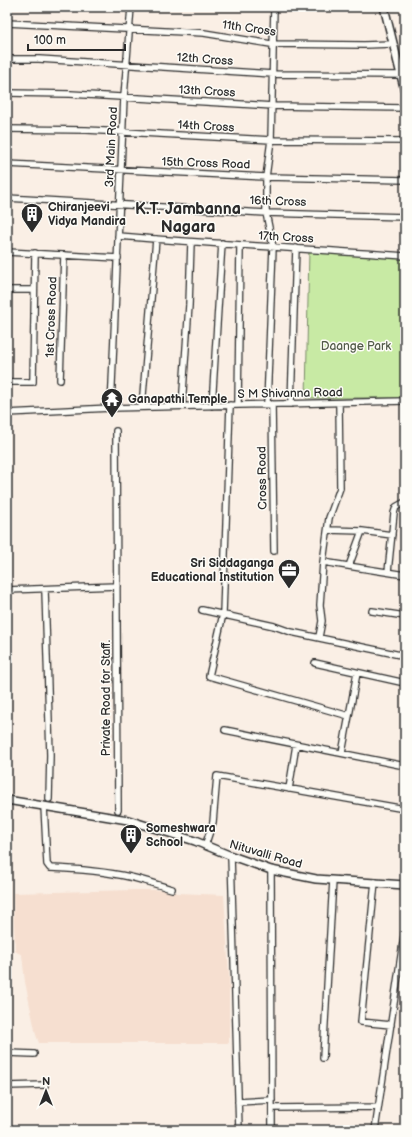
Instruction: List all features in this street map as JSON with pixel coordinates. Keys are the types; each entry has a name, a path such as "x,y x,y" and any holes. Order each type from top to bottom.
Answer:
{"street":[{"name":"3rd Main Road","path":"112,408 124,97 131,7"},
{"name":"Cross Road","path":"274,7 272,140 266,177 266,213 273,247 270,404 274,551"},
{"path":"384,7 405,91"},
{"name":"11th Cross","path":"7,23 204,33 273,43 364,45 393,44"},
{"name":"12th Cross","path":"7,59 273,74 401,76"},
{"name":"13th Cross","path":"7,93 124,97 272,106 405,108"},
{"name":"14th Cross","path":"7,129 123,132 272,140 405,141"},
{"name":"15th Cross Road","path":"7,164 82,167 121,171 266,177 405,180"},
{"name":"16th Cross","path":"7,198 119,206 266,213 405,217"},
{"name":"17th Cross","path":"118,236 156,240 222,243 240,246 296,248 405,256"},
{"path":"142,407 156,240"},
{"path":"182,406 189,305 191,242"},
{"path":"212,406 222,243"},
{"path":"238,405 240,246"},
{"path":"291,404 296,248"},
{"path":"7,252 118,258"},
{"path":"7,382 33,382 35,253"},
{"name":"1st Cross Road","path":"60,380 64,255"},
{"path":"7,290 34,290"},
{"name":"S M Shivanna Road","path":"7,413 142,407 405,401"},
{"path":"319,637 322,621 320,605 323,562 329,518 340,488 339,403"},
{"path":"230,405 223,614 209,676 349,716"},
{"name":"Private Road for Staff.","path":"116,431 118,810"},
{"path":"388,572 396,507 405,502"},
{"path":"328,530 362,531 392,535"},
{"path":"350,566 362,531"},
{"path":"323,562 405,574"},
{"path":"7,590 45,590 117,586"},
{"path":"45,590 50,755 49,799"},
{"path":"202,610 274,626 290,632 405,656"},
{"path":"372,611 405,616"},
{"path":"315,663 405,683"},
{"path":"342,754 357,673"},
{"path":"225,730 405,766"},
{"path":"288,789 296,744"},
{"path":"205,846 213,822 217,776 405,809"},
{"name":"Nituvalli Road","path":"7,800 128,820 271,870 316,879 405,885"},
{"path":"44,806 47,864 50,868 83,869 103,872 132,877 172,889"},
{"path":"231,856 239,1130"},
{"path":"271,870 272,1130"},
{"path":"323,1058 333,880"},
{"path":"375,882 361,1022 390,1025"},
{"path":"375,1130 405,929"},
{"path":"7,1053 34,1054"},
{"path":"7,1086 46,1085"},
{"path":"238,1102 272,1100"},
{"path":"272,1108 378,1107"}],"shaded area":[{"path":"169,890 178,893 224,895 229,975 229,1043 39,1043 25,982 22,955 15,951 13,893"}],"green space":[{"name":"Daange Park","path":"309,249 405,257 405,398 306,398"}],"place":[{"name":"Chiranjeevi Vidya Mandira","path":"32,234"},
{"name":"Ganapathi Temple","path":"112,418"},
{"name":"Sri Siddaganga Educational Institution","path":"289,590"},
{"name":"Someshwara School","path":"131,854"}],"district":[{"name":"K.T. Jambanna Nagara","path":"188,217"}]}
